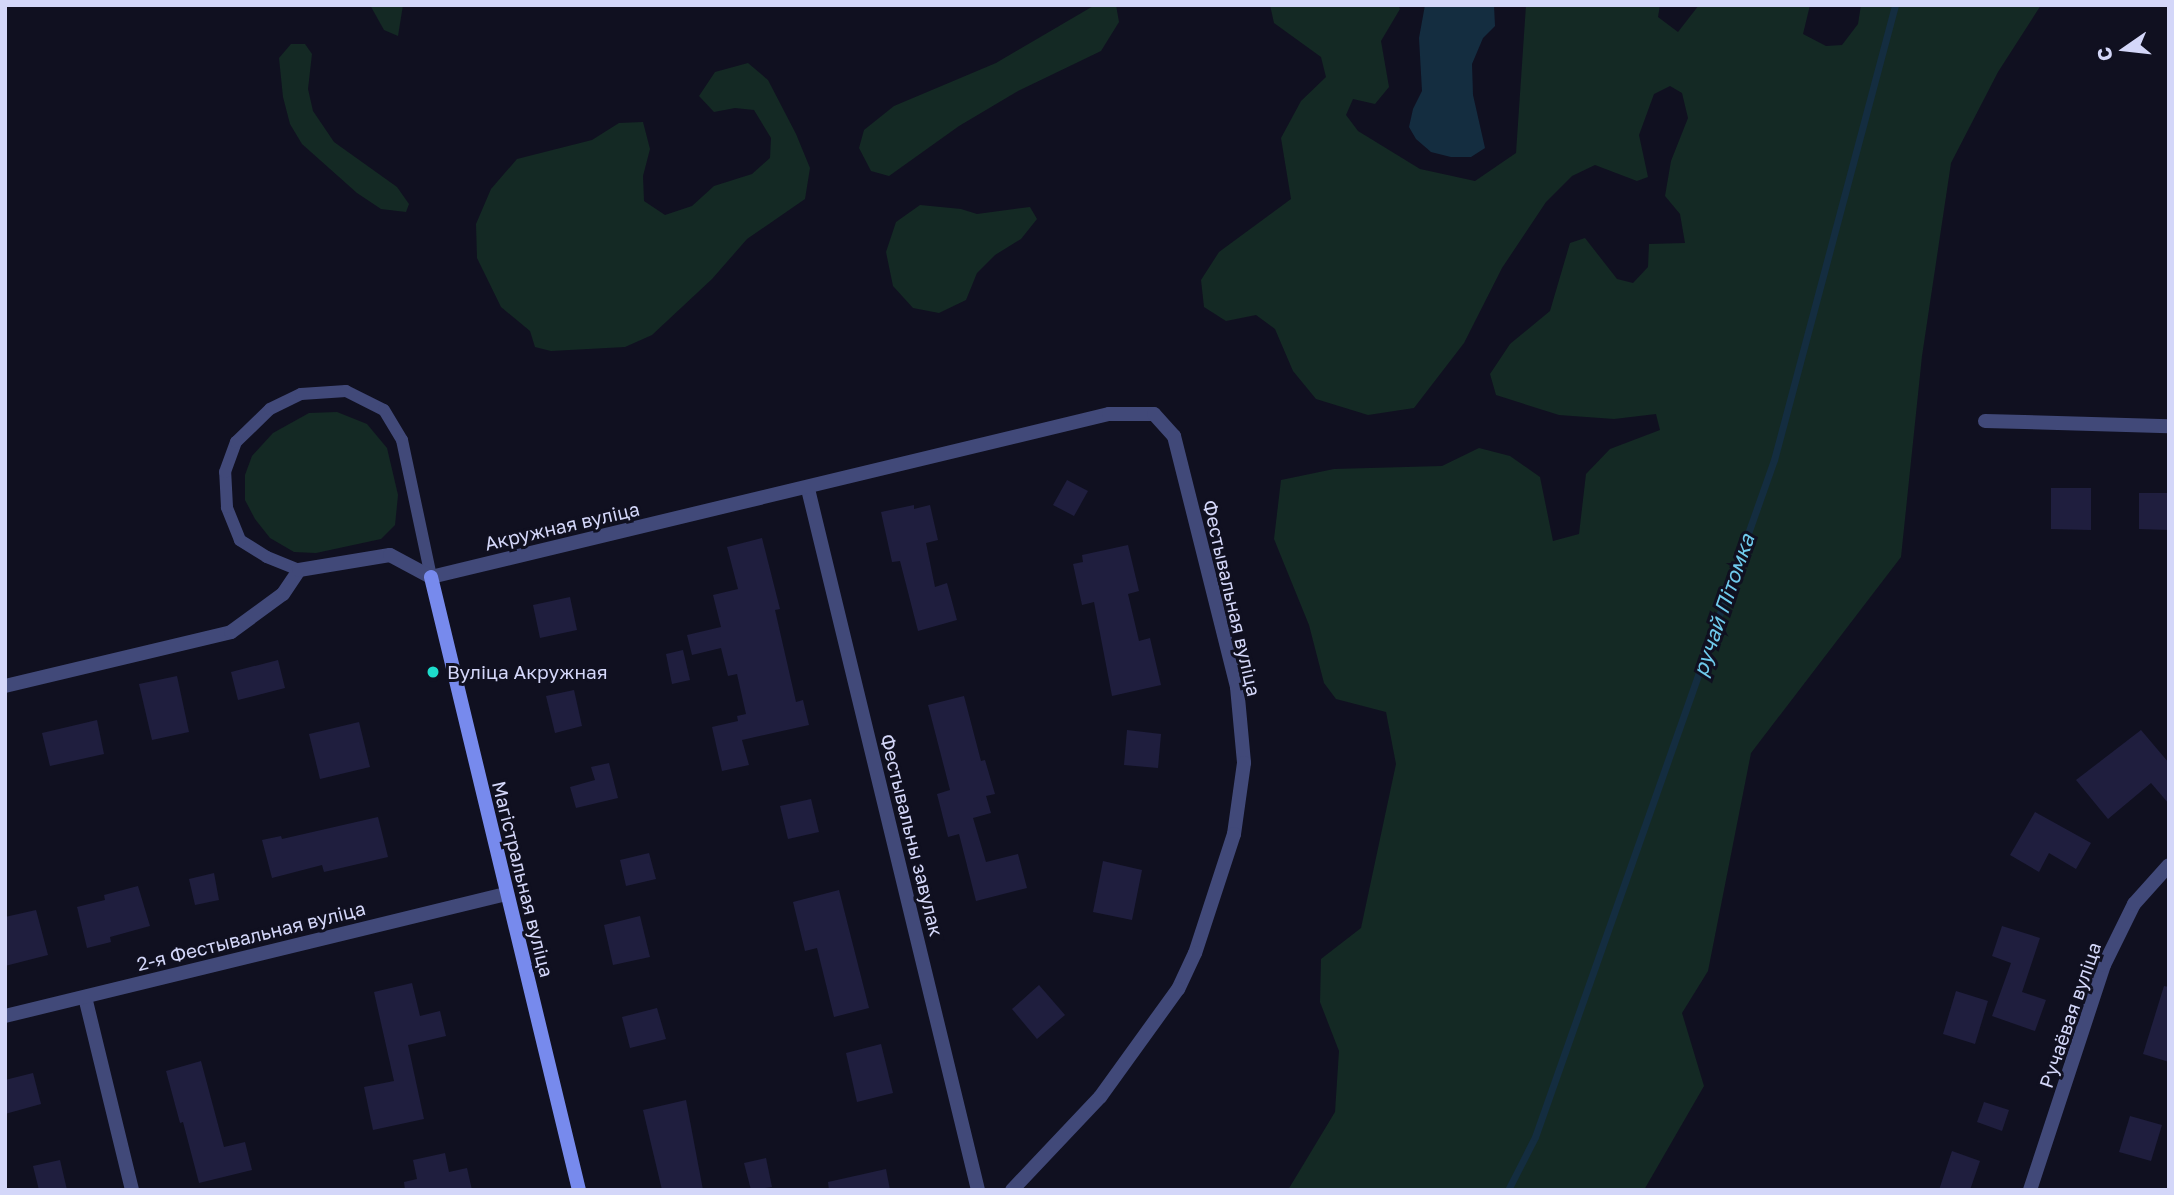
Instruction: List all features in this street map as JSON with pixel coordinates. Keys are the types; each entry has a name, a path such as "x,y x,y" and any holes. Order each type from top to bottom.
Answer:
{"street":[{"name":"Акружная вуліца","path":"431,576 808,489 1110,414 1154,414"},
{"name":"Фестывальная вуліца","path":"1012,1190 1100,1097 1178,989 1199,941 1234,834 1244,762 1237,687 1174,436 1154,414"},
{"path":"1985,421 2169,426"},
{"name":"Фестывальны завулак","path":"808,489 978,1190"},
{"path":"5,686 231,632 283,593 299,570 390,555 431,576"},
{"name":"Магістральная вуліца","path":"431,576 579,1190"},
{"name":"Ручаёвая вуліца","path":"2030,1190 2104,965 2134,904 2169,865"},
{"name":"2-я Фестывальная вуліца","path":"5,1016 506,894"},
{"path":"85,997 132,1190"}],"lane":[{"path":"299,570 267,557 240,540 227,507 225,472 236,442 270,409 301,394 346,391 384,410 402,440 431,576"}],"green space":[{"path":"370,5 403,5 398,36 384,30"},
{"path":"1095,5 1116,5 1119,22 1101,51 1018,91 959,126 889,176 871,171 859,148 864,130 894,106 996,63"},
{"path":"1270,5 1398,5 1400,9 1381,41 1389,87 1375,104 1353,99 1346,115 1358,131 1420,169 1475,181 1516,153 1526,5 1660,5 1658,17 1678,32 1699,5 1810,5 1803,34 1826,46 1842,45 1858,24 1861,5 2041,5 1998,72 1951,163 1922,356 1901,557 1751,753 1708,971 1682,1013 1704,1086 1644,1190 1288,1190 1335,1112 1339,1051 1320,1002 1321,959 1361,928 1396,764 1386,712 1336,699 1324,683 1309,625 1274,539 1281,480 1334,469 1442,466 1479,448 1510,456 1540,477 1553,541 1579,534 1586,474 1610,449 1660,430 1656,414 1614,419 1559,415 1496,395 1490,374 1510,344 1550,311 1570,243 1585,238 1617,279 1633,283 1648,267 1649,244 1685,243 1680,214 1665,196 1671,161 1688,118 1682,93 1670,86 1654,94 1639,135 1648,177 1637,181 1595,165 1572,176 1546,202 1502,268 1464,343 1414,408 1368,415 1316,399 1293,371 1275,329 1256,315 1226,321 1204,307 1201,280 1219,252 1291,199 1281,138 1301,101 1326,77 1321,57 1274,23"},
{"path":"291,44 305,44 312,54 308,89 313,111 334,142 397,187 409,204 406,212 381,209 357,193 302,144 290,124 283,97 279,58"},
{"path":"748,63 768,80 796,134 810,168 805,199 747,239 712,279 652,335 625,347 551,351 535,347 530,331 501,307 477,258 476,224 491,189 517,159 592,140 619,123 643,122 650,149 643,176 644,201 665,215 692,206 714,186 752,174 770,158 771,138 754,110 735,108 714,112 699,96 715,72"},
{"path":"920,205 961,209 977,214 1030,207 1037,219 1021,239 995,255 977,273 966,300 939,313 913,308 893,286 886,252 896,222"},
{"path":"337,412 367,424 387,448 398,495 395,525 381,539 316,553 294,552 270,538 255,519 245,500 245,475 252,456 273,433 309,413"}],"water":[{"path":"1425,5 1494,5 1495,26 1483,38 1472,64 1473,95 1485,148 1471,157 1451,157 1431,152 1416,139 1409,127 1413,109 1422,91 1419,38"}],"building":[{"path":"1067,480 1088,491 1074,516 1053,505"},
{"path":"2051,488 2091,488 2091,530 2051,529"},
{"path":"2139,493 2169,493 2169,530 2139,529"},
{"path":"914,505 914,509 930,505 938,540 926,543 935,587 947,583 957,620 918,631 900,561 892,562 881,512"},
{"path":"762,538 780,609 775,610 796,702 803,700 809,725 742,740 749,765 722,771 712,727 738,721 737,716 746,714 737,674 728,676 721,648 692,655 687,635 721,627 713,595 738,589 727,547"},
{"path":"1128,545 1139,591 1128,594 1139,641 1150,638 1161,685 1112,696 1094,602 1082,605 1073,564 1083,562 1082,555"},
{"path":"570,597 577,630 540,638 533,605"},
{"path":"683,650 690,680 672,684 666,654"},
{"path":"278,660 285,688 238,700 231,672"},
{"path":"177,676 189,732 152,740 139,684"},
{"path":"574,690 582,726 555,733 546,696"},
{"path":"964,696 981,761 985,760 995,794 986,796 991,813 973,818 986,862 1018,854 1027,888 976,901 959,834 948,837 937,794 950,790 928,705"},
{"path":"97,720 104,754 50,766 42,733"},
{"path":"359,722 370,767 320,779 309,734"},
{"path":"1127,730 1161,734 1158,768 1124,765"},
{"path":"2141,730 2169,763 2169,804 2151,783 2108,819 2076,780"},
{"path":"609,763 618,798 576,808 570,787 595,780 591,767"},
{"path":"811,799 819,832 788,839 780,806"},
{"path":"2035,812 2091,843 2076,869 2049,853 2039,872 2010,855"},
{"path":"378,817 388,857 324,872 322,865 272,878 262,840 281,836 282,839"},
{"path":"649,853 656,879 626,886 620,860"},
{"path":"1103,861 1142,870 1132,920 1093,912"},
{"path":"214,873 219,900 195,905 189,879"},
{"path":"138,886 150,926 110,937 111,942 87,948 77,907 105,900 104,895"},
{"path":"839,890 869,1008 834,1017 817,948 805,951 793,902"},
{"path":"36,910 48,955 5,966 5,917"},
{"path":"640,916 650,957 613,965 604,925"},
{"path":"2002,926 2040,938 2022,992 2046,1000 2035,1031 1992,1016 2011,963 1992,956"},
{"path":"412,983 420,1016 440,1011 446,1036 408,1045 424,1119 373,1130 364,1087 394,1081 374,992"},
{"path":"1039,985 1065,1015 1037,1039 1012,1009"},
{"path":"2164,986 2169,987 2169,1062 2143,1054"},
{"path":"1956,991 1988,1001 1975,1044 1943,1034"},
{"path":"657,1008 666,1039 630,1048 622,1017"},
{"path":"881,1044 893,1093 857,1102 846,1053"},
{"path":"201,1061 224,1147 245,1142 252,1170 199,1183 166,1071"},
{"path":"33,1073 41,1104 5,1114 5,1080"},
{"path":"686,1100 703,1190 662,1190 643,1110"},
{"path":"1984,1102 2009,1110 2002,1131 1977,1122"},
{"path":"2130,1116 2162,1125 2151,1161 2119,1152"},
{"path":"1952,1151 1980,1161 1970,1190 1939,1190"},
{"path":"445,1153 449,1172 467,1168 472,1190 405,1190 404,1182 417,1179 413,1160"},
{"path":"766,1158 772,1187 751,1190 744,1163"},
{"path":"60,1160 67,1190 39,1190 33,1166"},
{"path":"886,1169 890,1190 829,1190 828,1182"}],"waterway":[{"name":"ручай Пітомка","path":"1508,1190 1535,1137 1774,460 1895,5"}],"place":[{"name":"Вуліца Акружная","path":"433,672"}]}
